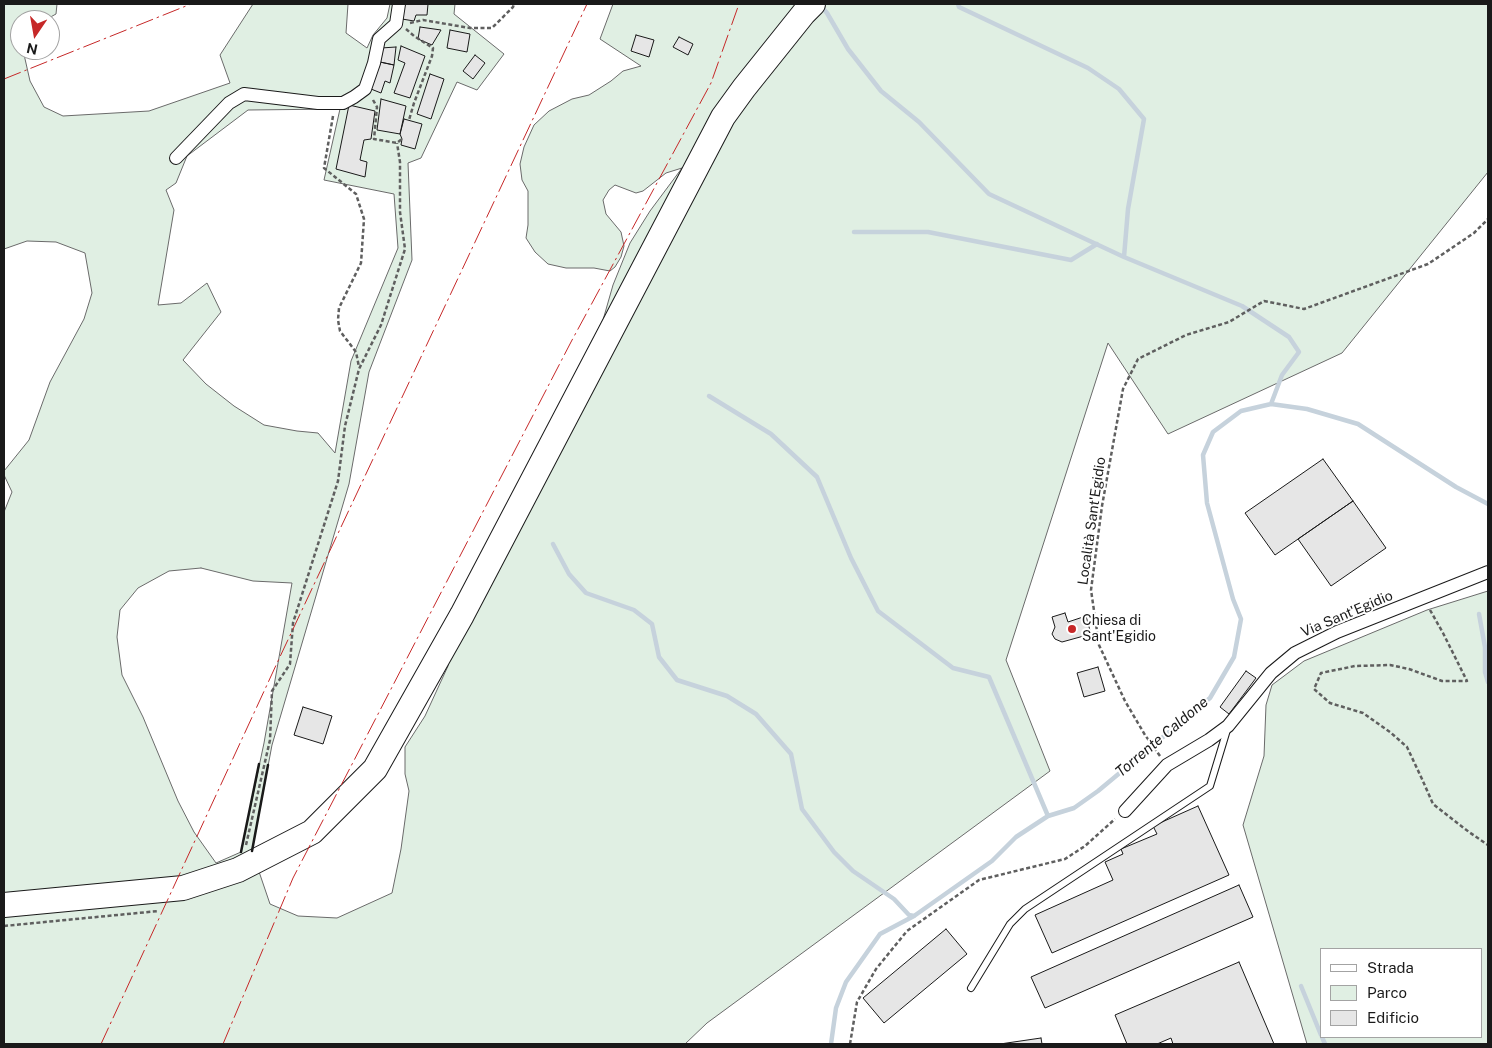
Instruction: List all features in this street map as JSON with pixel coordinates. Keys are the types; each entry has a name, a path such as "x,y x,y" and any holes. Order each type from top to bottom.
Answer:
{"highway":[{"path":"4,906 183,888 238,870 312,832 375,769 458,624 723,117 804,13 814,4"}],"street":[{"path":"176,158 229,103 244,94 308,102 336,103 343,103 354,97 365,88 374,63 379,39 396,24 399,4"},
{"name":"Via Sant'Egidio","path":"1125,811 1167,765 1209,740 1228,726 1271,673 1295,653 1337,632 1488,572"}],"lane":[{"path":"971,988 1010,924 1025,909 1210,786 1228,726"}],"path":[{"path":"396,24 414,23 423,20 470,28 492,28 514,4"},
{"path":"396,24 433,48 432,56 409,120"},
{"path":"365,88 377,106 374,139 396,143 402,139"},
{"path":"336,103 324,168 356,194 364,218 361,263 339,308 338,320 340,331 356,352 360,369"},
{"path":"245,851 270,740 272,691 290,664 293,623 338,482 345,426 360,369 381,325 404,249 400,212 400,162 396,143"},
{"name":"Località Sant'Egidio","path":"1160,754 1145,735 1125,701 1099,645 1091,590 1102,506 1123,389 1138,359 1186,335 1229,322 1264,301 1304,308 1428,264 1474,233 1488,219"},
{"path":"1422,599 1444,633 1467,681 1442,681 1409,669 1390,665 1355,666 1321,674 1314,689 1330,702 1363,713 1407,747 1433,804 1488,844"},
{"path":"850,1044 857,1002 876,969 907,931 979,880 1065,859 1085,846 1125,811"}],"green space":[{"path":"4,4 57,4 56,10 10,10 10,60 25,60 30,81 44,107 63,116 149,111 230,83 220,55 253,4 348,4 346,33 367,48 373,35 387,18 390,4 455,4 454,14 504,54 477,90 457,82 421,158 408,163 412,260 369,372 349,484 272,745 252,851 270,904 298,916 337,918 392,893 401,849 409,791 405,774 405,747 425,716 448,666 445,623 603,320 613,285 630,243 650,211 682,168 666,173 643,191 636,193 615,185 609,190 603,200 606,214 621,232 624,246 621,257 610,271 594,268 566,268 548,264 535,252 526,238 528,191 522,180 520,164 524,147 534,125 549,111 572,99 589,95 623,71 641,66 600,39 613,4 1488,4 1488,172 1342,353 1168,434 1108,343 1006,660 1050,771 707,1023 685,1044 4,1044 4,512 12,492 4,471 29,440 50,382 84,319 92,293 85,253 56,242 27,241 4,249","holes":["340,109 324,180 394,194 398,248 351,361 335,453 318,433 264,425 234,406 206,384 183,360 221,312 207,283 181,303 158,305 174,210 166,190 176,183 187,156 248,110","201,568 253,581 292,583 264,743 241,852 216,863 194,832 178,801 143,717 122,675 117,637 120,610 138,588 169,571"]},
{"path":"1488,591 1488,1044 1307,1044 1243,825 1264,756 1266,705 1272,685 1304,661 1427,610"}],"building":[{"path":"405,4 428,4 427,15 416,15 414,21 402,19"},
{"path":"420,27 441,30 432,45 418,39"},
{"path":"450,30 470,34 467,52 447,48"},
{"path":"636,35 654,40 649,57 631,51"},
{"path":"679,37 693,44 688,55 673,47"},
{"path":"401,46 425,56 410,98 394,93 405,63 398,60"},
{"path":"396,47 394,65 380,62 381,48"},
{"path":"475,55 485,63 473,79 463,71"},
{"path":"380,62 394,65 390,83 385,81 381,93 371,89"},
{"path":"430,74 444,79 431,119 417,114"},
{"path":"381,99 406,106 400,134 377,130"},
{"path":"349,105 375,111 371,139 364,140 360,160 367,162 365,177 336,169"},
{"path":"404,119 422,124 415,149 401,145 402,139 400,134"},
{"path":"1323,459 1353,501 1275,555 1245,513"},
{"path":"1353,501 1386,548 1331,586 1298,539"},
{"name":"Chiesa di Sant'Egidio","path":"1065,613 1068,622 1086,616 1091,634 1062,642 1055,639 1052,634 1055,627 1052,617"},
{"path":"1098,667 1105,691 1084,697 1077,673"},
{"path":"1246,671 1256,678 1229,714 1220,707"},
{"path":"303,707 332,716 323,744 294,735"},
{"path":"1198,806 1229,875 1052,953 1035,915 1113,880 1105,862 1123,854 1121,849 1157,834 1153,826"},
{"path":"1239,885 1253,917 1045,1008 1031,977"},
{"path":"946,929 967,954 884,1023 863,998"},
{"path":"1239,962 1274,1044 1173,1044 1171,1038 1157,1044 1127,1044 1115,1015"},
{"path":"1041,1038 1042,1044 1000,1044"}],"waterway":[{"path":"958,4 959,7 1088,68 1119,89 1144,119 1128,209 1124,257"},
{"path":"820,5 827,13 848,49 881,91 919,122 989,194 1124,257 1242,306 1289,337 1299,352 1282,375 1271,404"},
{"path":"854,232 928,232 1071,260 1097,244"},
{"path":"709,396 771,434 817,477 851,558 878,611 953,668 989,677 1048,816"},
{"name":"Torrente Caldone","path":"831,1044 836,1008 846,982 880,934 914,916 992,861 1016,837 1048,816 1074,808 1098,791 1210,698 1234,657 1241,619 1233,599 1207,503 1203,455 1213,432 1241,411 1271,404 1307,409 1358,424 1456,487 1488,504"},
{"path":"553,544 569,574 586,593 634,610 652,624 659,657 677,680 727,696 756,714 791,754 802,809 834,852 853,871 894,899 909,915 914,916"},
{"path":"1479,614 1485,647 1485,672 1488,682"},
{"path":"1301,986 1320,1033"},
{"path":"1322,1038 1325,1044"}],"wall":[{"path":"241,852 259,764"},
{"path":"252,851 268,765"}],"power":[{"path":"4,79 191,4"},
{"path":"101,1044 278,661 587,4"},
{"path":"223,1044 293,878 571,342 711,83 739,4"}],"place":[{"name":"Chiesa di Sant'Egidio","path":"1072,629"}]}
